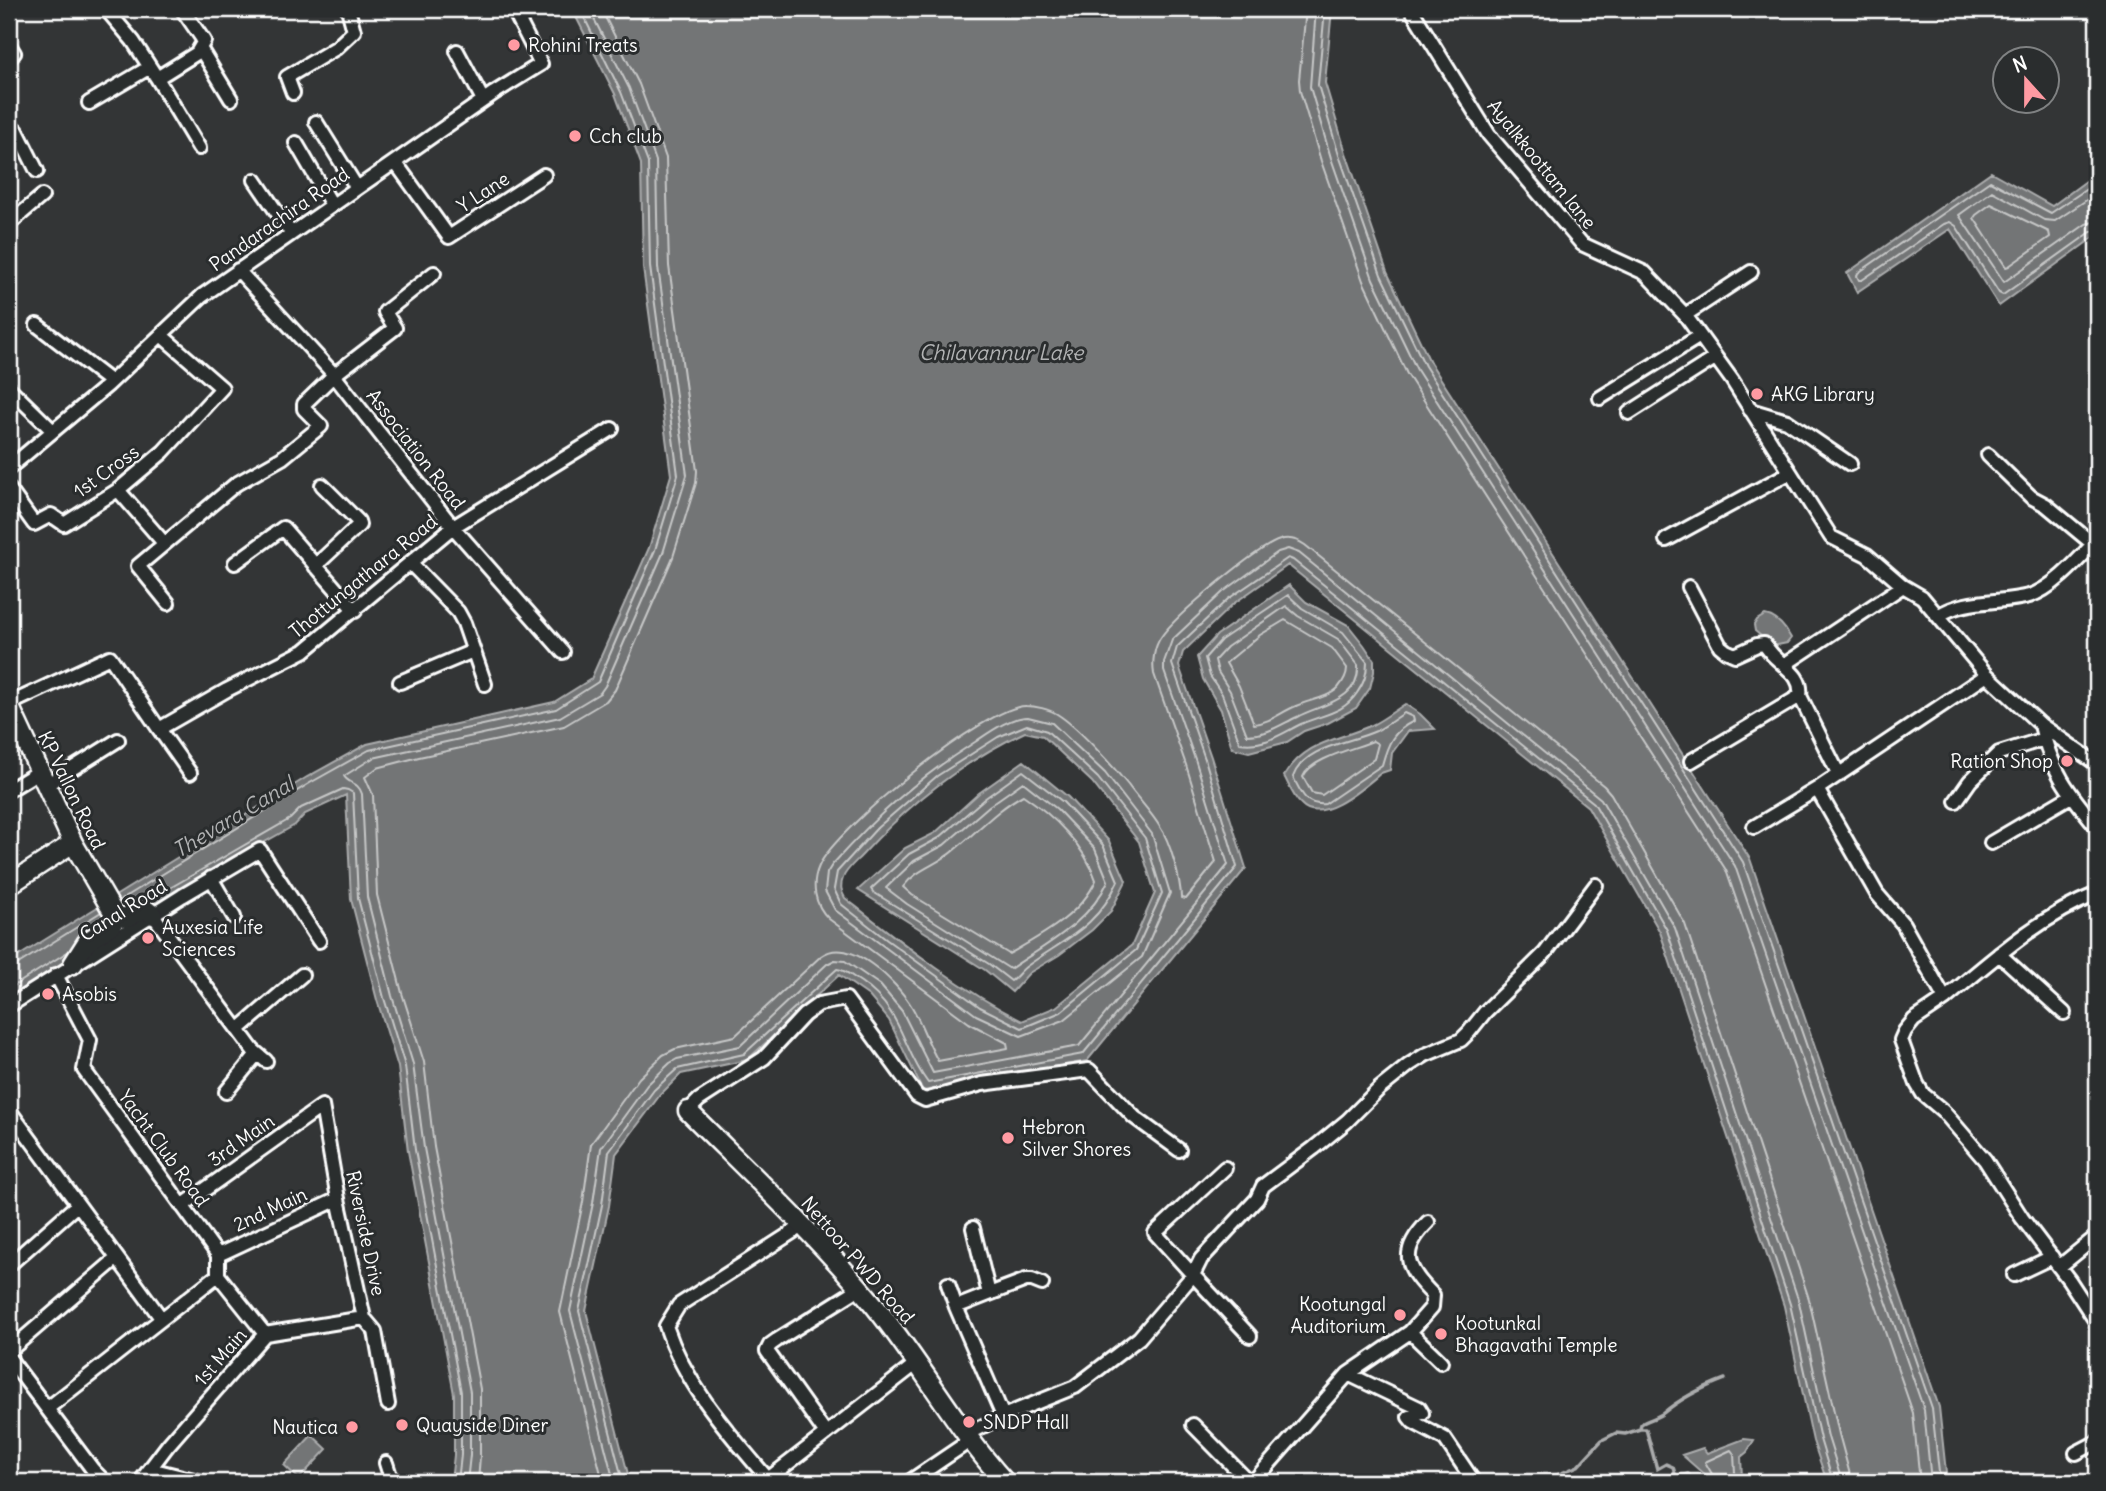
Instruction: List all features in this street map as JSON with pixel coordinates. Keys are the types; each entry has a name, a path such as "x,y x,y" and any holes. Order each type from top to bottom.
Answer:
{"street":[{"path":"106,9 133,41 199,148"},
{"path":"89,103 201,48 204,41 182,9"},
{"path":"293,93 287,77 336,48 354,31 348,9"},
{"name":"Pandarachira Road","path":"9,468 111,382 202,296 483,100 541,64 513,9"},
{"name":"Ayalkkoottam lane","path":"1411,9 1489,135 1582,244 1645,274 1685,315 1750,410 1831,537 1867,555 1903,586 1922,597 1987,676 2041,725 2097,764"},
{"path":"9,45 14,53 9,59"},
{"path":"201,48 231,99"},
{"path":"457,51 483,100"},
{"path":"316,122 357,188"},
{"path":"9,124 17,131 37,171"},
{"path":"296,143 332,205"},
{"name":"Y Lane","path":"395,162 449,237 544,175"},
{"path":"254,180 291,233"},
{"path":"9,224 42,195"},
{"name":"Association Road","path":"238,270 334,375 453,527 563,652"},
{"path":"1685,315 1751,272"},
{"path":"168,603 138,566 236,484 282,458 321,426 303,409 304,404 334,375 395,328 385,312 434,273"},
{"path":"37,325 111,382"},
{"name":"1st Cross","path":"9,489 34,524 51,515 64,524 118,490 163,452 222,388 160,335"},
{"path":"1600,398 1700,336"},
{"path":"1629,412 1715,358"},
{"path":"9,388 53,431"},
{"path":"1750,410 1787,421 1850,464"},
{"name":"Thottungathara Road","path":"159,729 227,690 304,651 453,527 612,429"},
{"path":"1938,616 1951,607 2031,595 2061,576 2095,542 2031,497 1988,455"},
{"path":"1666,540 1789,473"},
{"path":"315,566 359,525 322,485"},
{"path":"118,490 164,543"},
{"path":"235,563 283,528 355,611"},
{"path":"410,563 458,612 485,684"},
{"path":"1784,665 1903,586"},
{"path":"1689,587 1720,646 1726,651 1735,655 1764,644 1776,659 1791,670 1801,689 1800,696 1839,775"},
{"path":"400,682 473,651"},
{"path":"9,704 110,657 190,773"},
{"path":"1754,827 1839,775 1987,676"},
{"path":"1691,761 1800,696"},
{"name":"KP Vallon Road","path":"9,704 73,843 116,918"},
{"path":"2041,725 2061,781 2097,827"},
{"path":"1955,801 1970,781 1999,753 2044,739"},
{"path":"9,790 43,778 118,740"},
{"path":"1817,789 1877,894 1903,924 1945,999"},
{"path":"1991,843 2071,796"},
{"path":"9,885 73,843"},
{"name":"Canal Road","path":"9,1006 260,850 319,941"},
{"path":"211,878 234,917"},
{"path":"909,1482 969,1437 1003,1416 1075,1387 1139,1338 1193,1275 1201,1259 1257,1199 1264,1186 1347,1121 1380,1088 1409,1065 1461,1040 1485,1012 1545,953 1596,885"},
{"path":"2097,894 2076,903 1999,954 1945,999 1914,1020 1901,1041 1917,1084 1985,1160 2022,1218 2097,1323"},
{"path":"73,964 87,942 113,924 116,918 129,917 145,909 153,915 238,1030 262,1058 226,1092"},
{"path":"1999,954 2064,1013"},
{"name":"Yacht Club Road","path":"56,975 90,1040 84,1070 218,1255"},
{"path":"238,1030 302,975"},
{"path":"688,1111 699,1100 764,1058 804,1015 819,1004 846,999 916,1096 925,1100 982,1084 1089,1070 1134,1117 1179,1150"},
{"name":"3rd Main","path":"182,1206 322,1106"},
{"name":"Riverside Drive","path":"322,1106 338,1199 364,1318 375,1331 388,1404"},
{"path":"9,1110 161,1318"},
{"name":"Nettoor PWD Road","path":"688,1111 859,1288 1005,1482"},
{"path":"1225,1168 1155,1233 1250,1336"},
{"name":"2nd Main","path":"218,1255 338,1199"},
{"path":"9,1265 77,1205"},
{"path":"1193,1425 1251,1482 1348,1374 1410,1332 1432,1307 1433,1295 1414,1276 1409,1248 1413,1236 1427,1222"},
{"path":"802,1226 679,1305 666,1326 673,1347 709,1410 767,1481 917,1363"},
{"path":"973,1228 989,1294"},
{"path":"2014,1275 2056,1262 2096,1237"},
{"path":"218,1255 218,1275 265,1334"},
{"path":"9,1351 116,1259"},
{"path":"48,1408 218,1275"},
{"path":"956,1307 1026,1280 1042,1284"},
{"path":"948,1284 1003,1416"},
{"path":"826,1434 767,1351 777,1340 859,1288"},
{"name":"1st Main","path":"140,1482 265,1334 364,1318"},
{"path":"1410,1332 1441,1362"},
{"path":"9,1358 93,1470 105,1482"},
{"path":"1348,1374 1419,1408 1422,1413 1409,1417 1413,1422 1445,1439 1474,1482"},
{"path":"2076,1453 2097,1442"},
{"path":"386,1463 392,1482"},
{"path":"150,1469 202,1482"}],"water":[{"name":"Chilavannur Lake","path":"572,9 1332,9 1325,83 1387,272 1430,362 1750,859 1939,1407 1947,1482 1827,1482 1813,1441 1784,1306 1660,932 1588,807 1288,565 1233,604 1183,652 1179,666 1246,868 1087,1061 923,1091 889,1020 869,996 839,975 747,1060 681,1074 660,1095 616,1154 609,1206 586,1311 630,1482 451,1482 454,1394 408,1151 398,1067 377,1000 351,899 346,795 305,814 295,825 111,929 9,998 9,962 307,777 367,744 554,702 591,679 649,548 671,475 643,268 641,164 615,94","holes":["1025,732 1043,736 1092,782 1139,842 1155,893 1132,945 1056,1007 1022,1021 975,994 909,948 845,898 841,886 852,865 881,835 938,785 980,756"]},
{"path":"1991,172 2052,206 2097,173 2097,235 1999,306 1950,229 1857,292 1847,273"},
{"path":"1289,585 1306,602 1348,625 1364,645 1374,660 1370,688 1356,708 1328,723 1304,731 1287,742 1249,752 1232,748 1221,710 1203,679 1197,657 1217,635"},
{"path":"1765,615 1783,626 1791,638 1787,643 1773,646 1755,631 1757,620"},
{"path":"1405,704 1435,729 1408,731 1392,753 1390,770 1381,773 1331,808 1309,810 1298,801 1284,776 1302,755 1323,743 1372,725"},
{"path":"1024,761 1068,797 1109,841 1126,881 1111,911 1092,930 1029,973 1012,992 985,970 858,890 905,848 935,833 979,793"},
{"path":"312,1435 327,1449 299,1479 284,1465"},
{"path":"1744,1439 1754,1440 1741,1457 1742,1477 1737,1482 1704,1482 1706,1476 1682,1455 1703,1448 1707,1453"}],"waterway":[{"path":"1640,1429 1641,1424 1660,1415 1684,1398 1725,1379"},
{"path":"1540,1482 1578,1466 1602,1440 1616,1433 1625,1434 1640,1429 1646,1429 1657,1469 1666,1464 1673,1467 1676,1477 1688,1474 1695,1482"}],"place":[{"name":"Rohini Treats","path":"514,45"},
{"name":"Cch club","path":"575,136"},
{"name":"AKG Library","path":"1757,394"},
{"name":"Ration Shop","path":"2067,761"},
{"name":"Auxesia Life Sciences","path":"148,938"},
{"name":"Asobis","path":"48,994"},
{"name":"Hebron Silver Shores","path":"1008,1138"},
{"name":"Kootungal Auditorium","path":"1400,1315"},
{"name":"Kootunkal Bhagavathi Temple","path":"1441,1334"},
{"name":"SNDP Hall","path":"969,1422"},
{"name":"Quayside Diner","path":"402,1425"},
{"name":"Nautica","path":"352,1427"}],"water label":[{"name":"Thevara Canal","path":"233,817"}]}
